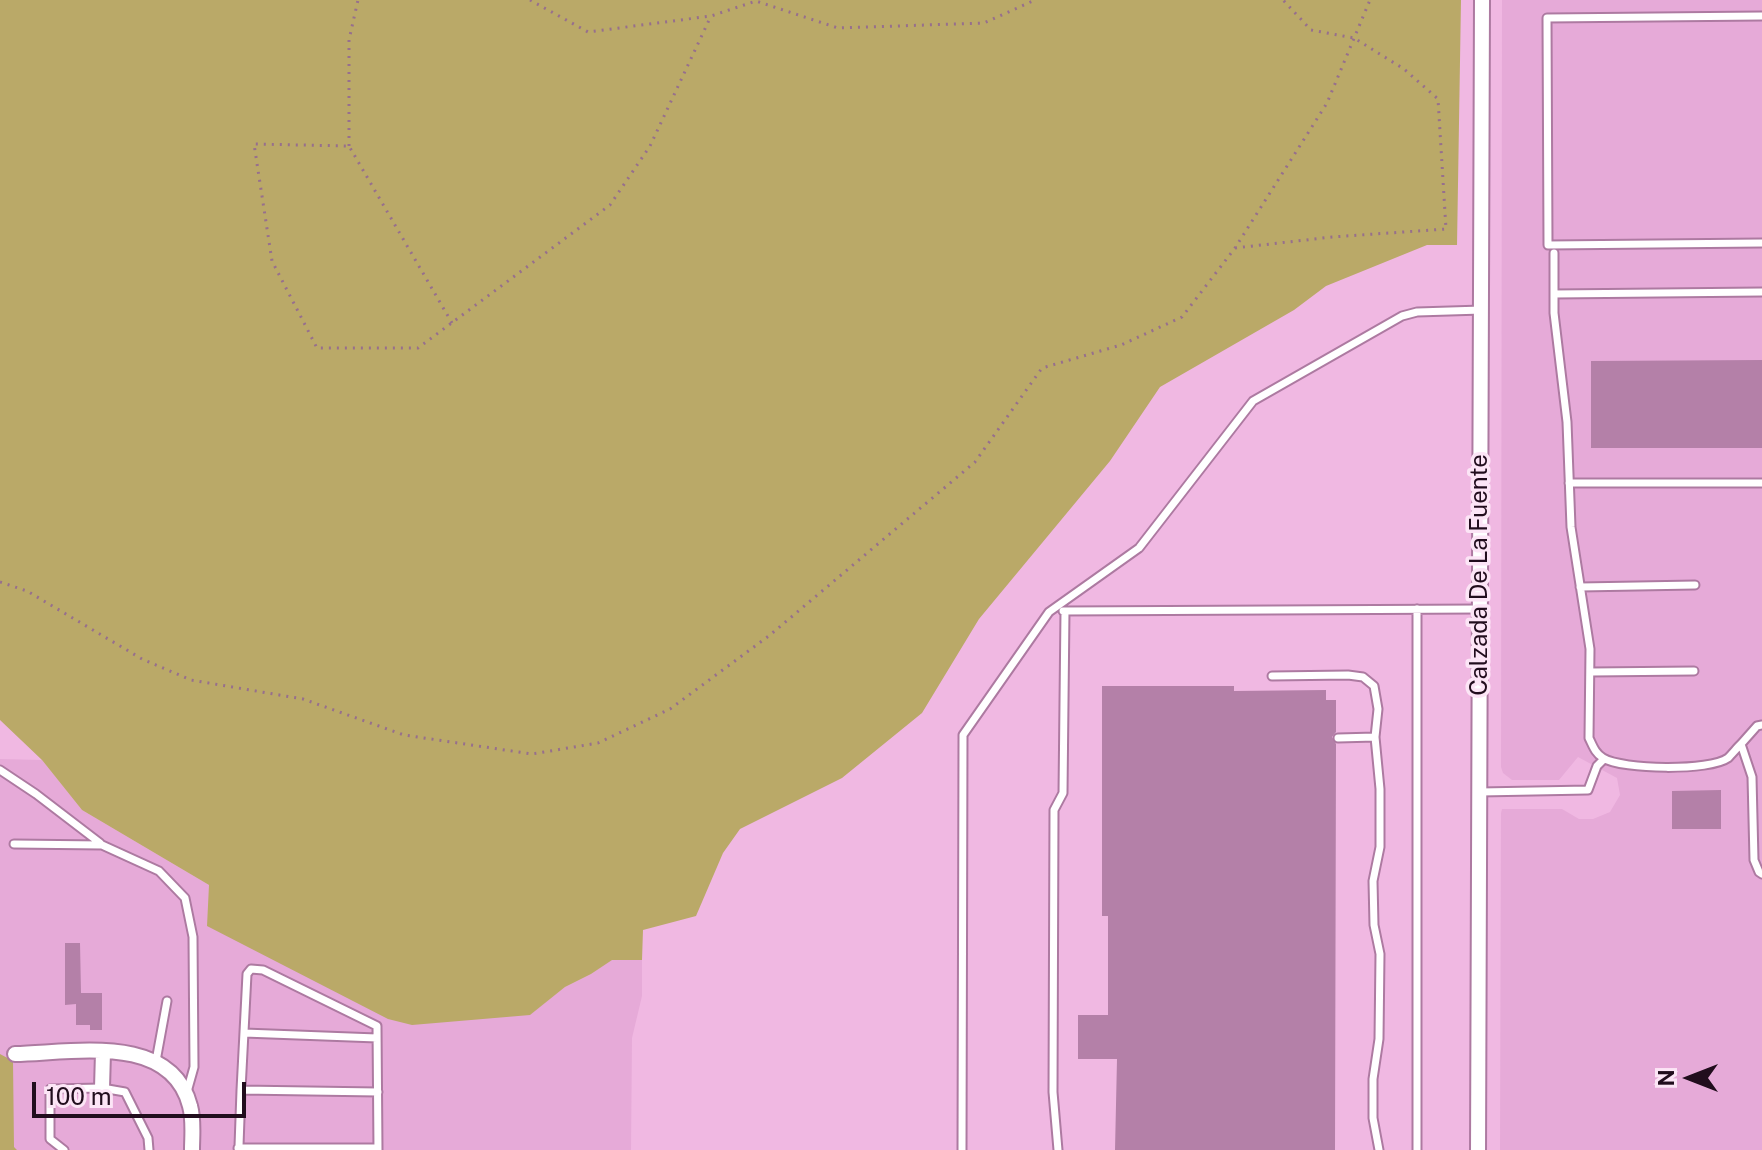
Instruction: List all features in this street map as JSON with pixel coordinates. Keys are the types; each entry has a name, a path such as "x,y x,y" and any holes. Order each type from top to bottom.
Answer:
{"street":[{"name":"Calzada De La Fuente","path":"1478,1150 1482,0"},
{"path":"102,1088 103,1052"},
{"path":"15,1054 130,1053 156,1061 171,1071 186,1094 191,1109 192,1150"}],"lane":[{"path":"1762,16 1547,18 1547,64 1548,245 1762,243"},
{"path":"1554,253 1556,345 1567,422 1571,527 1591,672 1589,738 1595,751 1604,759 1625,766 1714,764 1728,758 1757,726 1762,725"},
{"path":"1554,294 1762,292"},
{"path":"962,1150 963,735 1049,612 1139,548 1253,401 1402,316 1417,312 1482,310"},
{"path":"1569,483 1762,483"},
{"path":"1580,587 1695,585"},
{"path":"1417,609 1417,1150"},
{"path":"1049,612 1480,609"},
{"path":"1058,1150 1053,1092 1054,810 1063,793 1065,611"},
{"path":"1591,672 1694,671"},
{"path":"1272,676 1363,677 1374,686 1378,709 1375,737 1380,789 1380,847 1373,881 1374,925 1380,954 1380,996 1373,1118 1379,1150"},
{"path":"1338,738 1375,737"},
{"path":"1741,744 1752,777 1754,860 1762,874"},
{"path":"1478,792 1588,790 1597,766 1604,759"},
{"path":"0,770 102,845 159,871 185,898 193,937 194,1052 194,1067 186,1094"},
{"path":"14,844 102,845"},
{"path":"251,969 263,970 377,1026 378,1149 238,1148 244,1033 247,974 251,969"},
{"path":"156,1061 167,1001"},
{"path":"244,1033 377,1038"},
{"path":"64,1150 50,1139 50,1089 102,1088 125,1092 148,1138 149,1150"},
{"path":"241,1090 378,1092"}],"path":[{"path":"358,0 349,40 349,146 452,323"},
{"path":"530,0 588,32 711,16 756,1 838,28 984,23 1035,0"},
{"path":"1235,248 1446,229 1438,99 1404,69 1354,38 1311,30 1283,0"},
{"path":"0,582 27,591 142,659 191,680 303,699 404,735 532,754 598,743 670,709 770,635 975,462 1042,368 1121,345 1182,317 1235,248 1327,103 1370,0"},
{"path":"349,146 254,144 272,261 317,348 418,348 610,205 650,146 711,16"}],"shaded area":[{"path":"0,0 1461,0 1457,245 1427,245 1326,286 1294,310 1160,387 1110,461 979,619 922,713 842,778 740,829 723,853 696,916 643,930 642,960 612,960 565,987 530,1015 412,1025 388,1019 207,926 209,885 82,810 42,760 0,720"},
{"path":"1502,0 1762,0 1762,1150 1500,1150 1502,809 1562,809 1579,819 1593,819 1610,812 1620,795 1617,778 1578,757 1559,780 1512,780 1501,767"},
{"path":"0,759 42,760 82,810 209,885 529,1015 565,987 612,959 642,960 642,996 632,1038 631,1150 0,1150"},
{"path":"0,1054 13,1061 14,1147 17,1150 0,1150"}],"building":[{"path":"1762,360 1762,448 1591,448 1591,361"},
{"path":"1102,686 1234,686 1234,691 1326,690 1326,700 1336,700 1336,732 1332,737 1336,744 1335,1150 1115,1150 1117,1059 1078,1059 1078,1015 1108,1015 1108,916 1102,916"},
{"path":"1721,790 1721,829 1672,829 1672,791"},
{"path":"65,943 80,943 81,993 102,993 102,1030 90,1030 90,1025 76,1025 76,1004 65,1005"}]}
